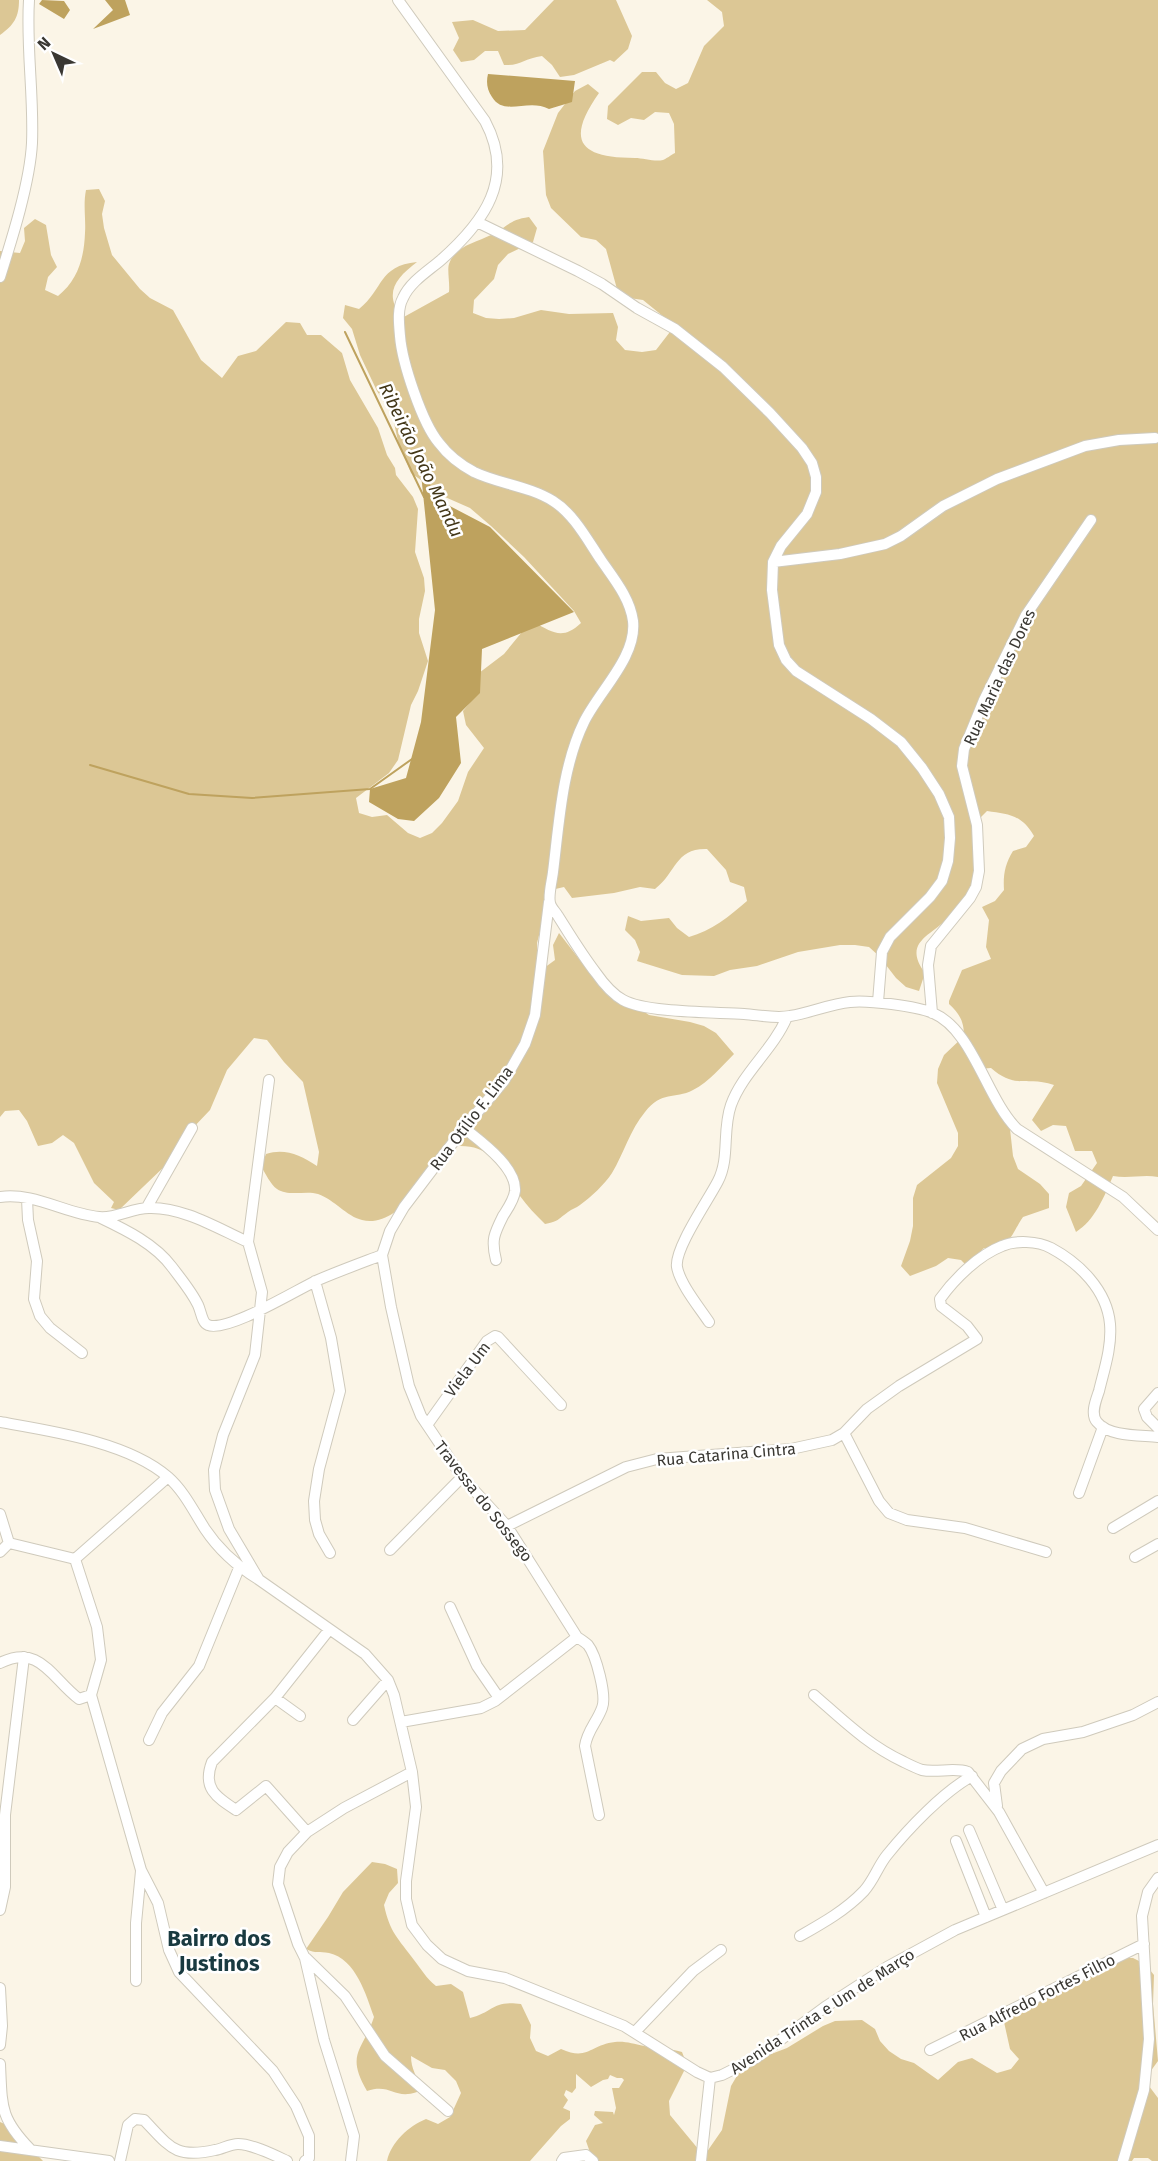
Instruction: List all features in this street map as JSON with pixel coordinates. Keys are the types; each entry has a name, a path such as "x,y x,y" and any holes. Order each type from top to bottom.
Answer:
{"street":[{"path":"0,277 27,179 32,145 28,54 29,0"},
{"name":"Rua Otílio F. Lima","path":"382,1255 390,1231 404,1207 464,1128 504,1081 525,1044 535,1015 560,813 572,752 584,722 628,652 633,638 633,620 627,601 578,526 554,501 475,472 453,459 436,440 416,396 400,340 399,313 403,297 415,282 459,244 477,222 495,189 498,173 494,138 485,122 398,0"},
{"path":"477,222 578,271 675,329 723,367 770,413 802,448 812,463 816,477 816,492 807,514 781,546 773,562 772,590 779,645 786,660 796,671 872,719 901,742 939,794 949,817 949,849 942,882 890,938 882,952 878,1002"},
{"path":"773,562 840,554 885,544 901,536 943,507 997,478 1085,446 1119,440 1155,438"},
{"name":"Rua Maria das Dores","path":"932,1013 928,965 931,946 970,898 976,887 978,871 977,825 962,766 964,749 984,700 1026,615 1091,520"},
{"path":"549,902 594,971 614,993 624,1001 636,1005 672,1010 787,1017 850,1002 878,1002 932,1013 959,1033 1005,1117 1017,1130 1123,1197 1158,1230"},
{"path":"710,1322 676,1267 678,1256 683,1243 720,1179 724,1163 726,1126 731,1105 749,1073 781,1030 787,1017"},
{"path":"258,1578 229,1529 215,1490 214,1470 223,1435 255,1355 262,1292 248,1242 269,1080"},
{"path":"147,1208 192,1128"},
{"path":"464,1128 487,1146 506,1167 514,1180 515,1190 512,1202 492,1240 496,1260"},
{"path":"0,1197 27,1198 100,1218 127,1231 156,1251 170,1265 197,1304 206,1325 221,1325 261,1310 315,1281 382,1255"},
{"path":"27,1198 28,1220 37,1261 34,1299 40,1316 50,1328 82,1353"},
{"path":"100,1218 147,1208 171,1210 248,1242"},
{"name":"Rua Catarina Cintra","path":"507,1526 626,1467 657,1459 791,1449 832,1440 844,1433 867,1409 899,1386 977,1339 967,1326 941,1306 940,1299 967,1270 993,1249 1009,1243 1046,1245 1082,1269 1101,1293 1110,1323 1108,1356 1094,1407 1095,1418 1103,1426"},
{"name":"Travessa do Sossego","path":"382,1255 409,1386 421,1416 462,1477 507,1526 577,1636 587,1644 591,1651 602,1690 602,1709 586,1737 585,1746 599,1815"},
{"path":"315,1281 331,1338 340,1391 319,1469 314,1501 317,1527 330,1553"},
{"name":"Viela Um","path":"427,1425 487,1341 495,1336 561,1405"},
{"path":"1158,1393 1144,1408 1147,1417 1158,1428"},
{"name":"Avenida Trinta e Um de Março","path":"0,1422 54,1432 108,1446 137,1458 168,1477 185,1497 207,1532 239,1568 258,1578 365,1654 388,1680 401,1722 412,1772 416,1807 406,1873 406,1899 412,1925 426,1946 442,1959 468,1971 505,1978 635,2032 710,2078 722,2075 756,2058 825,2007 887,1967 955,1930 1156,1844"},
{"path":"1079,1493 1103,1426 1122,1433 1158,1437"},
{"path":"844,1433 879,1501 889,1513 907,1520 965,1528 1046,1552"},
{"path":"75,1559 168,1477"},
{"path":"390,1550 462,1477"},
{"path":"1113,1528 1158,1501"},
{"path":"0,1514 9,1543"},
{"path":"9,1543 75,1559"},
{"path":"0,1552 9,1543"},
{"path":"1135,1557 1158,1544"},
{"path":"75,1559 97,1627 101,1660 91,1695 141,1870 158,1903 169,1950 178,1972 273,2071 296,2106 309,2136 309,2158 305,2161"},
{"path":"149,1740 162,1713 199,1666 239,1568"},
{"path":"450,1607 477,1666 499,1698"},
{"path":"307,1832 266,1786 236,1810 215,1796 209,1783 208,1772 212,1762 275,1698 329,1630"},
{"path":"401,1722 481,1708 499,1698 577,1636"},
{"path":"0,1663 7,1659 24,1657 43,1663 65,1689 79,1699 91,1695"},
{"path":"0,1910 5,1887 2,1872 5,1815 24,1657"},
{"path":"353,1720 388,1680"},
{"path":"814,1695 870,1744 896,1758 920,1769 968,1772 999,1812 1044,1893"},
{"path":"275,1698 300,1716"},
{"path":"999,1812 994,1783 1001,1771 1022,1749 1042,1739 1083,1732 1133,1715 1158,1702"},
{"path":"351,2161 354,2136 324,2040 305,1958 278,1884 280,1867 288,1852 307,1832 344,1808 412,1772"},
{"path":"800,1936 836,1915 856,1900 867,1888 887,1855 950,1790 972,1776"},
{"path":"969,1830 1003,1910"},
{"path":"956,1841 986,1917"},
{"path":"136,1981 137,1914 141,1870"},
{"path":"1123,2161 1144,2090 1149,2039 1142,1916 1148,1892 1158,1878"},
{"name":"Rua Alfredo Fortes Filho","path":"930,2050 1144,1944"},
{"path":"635,2032 693,1971 721,1950"},
{"path":"305,1958 345,1996 385,2056 448,2111"},
{"path":"0,1988 2,2005 0,2045"},
{"path":"0,2064 2,2111 12,2131 30,2149"},
{"path":"701,2161 710,2078"},
{"path":"120,2161 128,2125 135,2119 144,2120 171,2148 186,2154 238,2144 265,2151 287,2161"},
{"path":"0,2146 109,2161"},
{"path":"562,2161 564,2158 590,2158"}],"shaded area":[{"path":"0,0 19,0 15,20 0,35"},
{"path":"42,0 64,1 70,10 64,19 39,4"},
{"path":"105,0 125,0 130,15 93,29 113,10"},
{"path":"554,0 616,0 632,36 628,49 614,62 610,60 574,75 560,77 542,56 504,65 498,51 485,51 474,60 461,62 453,50 459,38 452,22 473,20 498,31 525,30"},
{"path":"707,0 1158,0 1158,1177 1113,1176 1094,1215 1076,1232 1066,1207 1069,1193 1081,1186 1097,1163 1092,1151 1075,1151 1066,1126 1053,1125 1041,1131 1032,1120 1054,1085 1015,1081 1000,1075 991,1068 978,1069 1010,1129 1013,1156 1018,1169 1040,1184 1049,1194 1049,1208 1023,1217 1005,1244 984,1248 966,1265 961,1260 948,1258 936,1266 910,1276 901,1266 913,1226 913,1198 917,1185 951,1158 958,1146 958,1133 937,1083 938,1069 944,1055 964,1036 961,1018 949,1001 962,970 991,959 986,947 989,920 982,907 995,901 1004,890 1005,870 1013,851 1026,847 1034,836 1020,820 1002,813 987,811 977,821 980,877 961,903 927,935 918,947 916,954 925,973 919,991 906,987 869,947 855,945 840,945 798,952 757,966 730,970 714,976 682,975 637,961 640,952 635,940 625,930 628,916 641,921 669,918 689,937 720,922 747,901 744,887 730,882 726,870 707,849 688,852 655,889 640,887 572,898 564,887 551,890 537,943 537,956 544,968 555,960 553,945 559,933 593,977 649,1015 704,1026 716,1033 734,1054 699,1087 686,1093 663,1098 651,1105 635,1126 606,1182 584,1202 556,1221 545,1224 523,1200 495,1160 479,1149 469,1147 457,1146 427,1182 402,1207 389,1216 375,1221 356,1218 318,1194 287,1193 277,1189 261,1166 266,1154 286,1152 317,1166 319,1152 303,1082 267,1040 254,1038 227,1070 210,1110 180,1138 176,1152 168,1163 119,1210 111,1208 114,1202 94,1183 74,1143 63,1135 52,1143 38,1146 27,1121 19,1110 5,1111 0,1117 0,251 20,253 25,241 24,228 35,219 46,225 51,255 57,267 48,277 45,290 58,296 71,283 79,268 85,233 86,190 99,189 105,201 102,214 112,255 140,289 150,298 173,310 201,360 222,378 238,356 256,351 286,322 300,323 307,335 321,335 342,353 350,380 378,428 396,475 413,497 418,509 415,552 424,578 425,591 419,619 419,633 428,661 411,705 398,760 389,773 356,798 359,813 372,817 387,815 408,833 420,838 432,833 458,801 468,772 484,748 466,725 463,711 472,700 479,673 504,654 522,632 534,622 558,633 569,632 581,623 574,611 524,557 491,526 470,508 445,497 411,473 398,441 392,414 377,391 360,355 352,329 343,318 345,305 359,309 388,273 404,264 417,262 403,274 394,287 393,301 402,318 449,292 449,264 461,249 497,232 512,222 529,217 537,228 533,242 508,254 498,265 494,279 474,300 473,313 486,318 499,319 514,318 541,310 569,314 613,313 618,327 616,340 625,350 642,352 656,350 673,328 664,317 643,300 629,298 617,289 606,249 596,240 581,237 551,208 546,195 543,151 558,113 575,91 588,84 599,93 589,109 581,134 583,143 590,150 616,157 656,161 675,153 674,124 669,113 655,112 644,120 631,118 618,125 607,119 608,106 642,72 656,72 665,83 676,89 688,83 704,46 724,26 722,12"},
{"path":"488,74 575,81 572,102 549,109 533,105 503,106 497,103 489,92"},
{"path":"421,474 446,504 490,527 574,612 482,649 480,693 456,717 461,763 439,798 414,821 398,819 369,802 370,789 406,778 421,722 435,610"},
{"path":"372,1862 397,1869 398,1883 389,1893 384,1905 395,1935 424,1974 436,1986 451,1984 463,1992 470,2018 498,2005 521,2004 531,2025 530,2038 536,2051 548,2056 561,2049 583,2053 619,2042 682,2052 687,2065 669,2101 670,2115 704,2156 722,2130 731,2086 738,2074 761,2058 787,2048 823,2026 835,2021 862,2020 875,2029 880,2041 889,2051 901,2059 914,2063 938,2080 958,2062 972,2058 997,2073 1011,2069 1019,2059 1010,2049 1004,2022 1011,2010 1119,1958 1133,1958 1145,1964 1154,1975 1153,2004 1158,2061 1150,2072 1149,2086 1158,2098 1158,2161 1134,2158 1132,2161 593,2161 586,2141 595,2125 603,2123 594,2115 595,2111 613,2112 614,2115 616,2108 612,2088 619,2088 624,2080 610,2075 608,2079 591,2087 576,2074 576,2088 572,2093 566,2090 564,2095 568,2100 563,2108 570,2111 570,2119 530,2161 387,2161 392,2147 413,2126 426,2119 438,2124 450,2117 461,2093 456,2081 445,2070 432,2068 411,2056 417,2081 417,2092 403,2094 382,2089 367,2091 357,2068 357,2060 358,2052 374,2017 359,1979 346,1962 338,1957 306,1949 343,1892"},
{"path":"0,2122 9,2126 43,2161 0,2161"}],"waterway":[{"name":"Ribeirão João Mandu","path":"345,332 424,497"},
{"name":"Ribeirão João Mandu","path":"90,765 189,794 252,798 370,789 412,759"}],"district":[{"name":"Bairro dos Justinos","path":"219,1950"}]}
